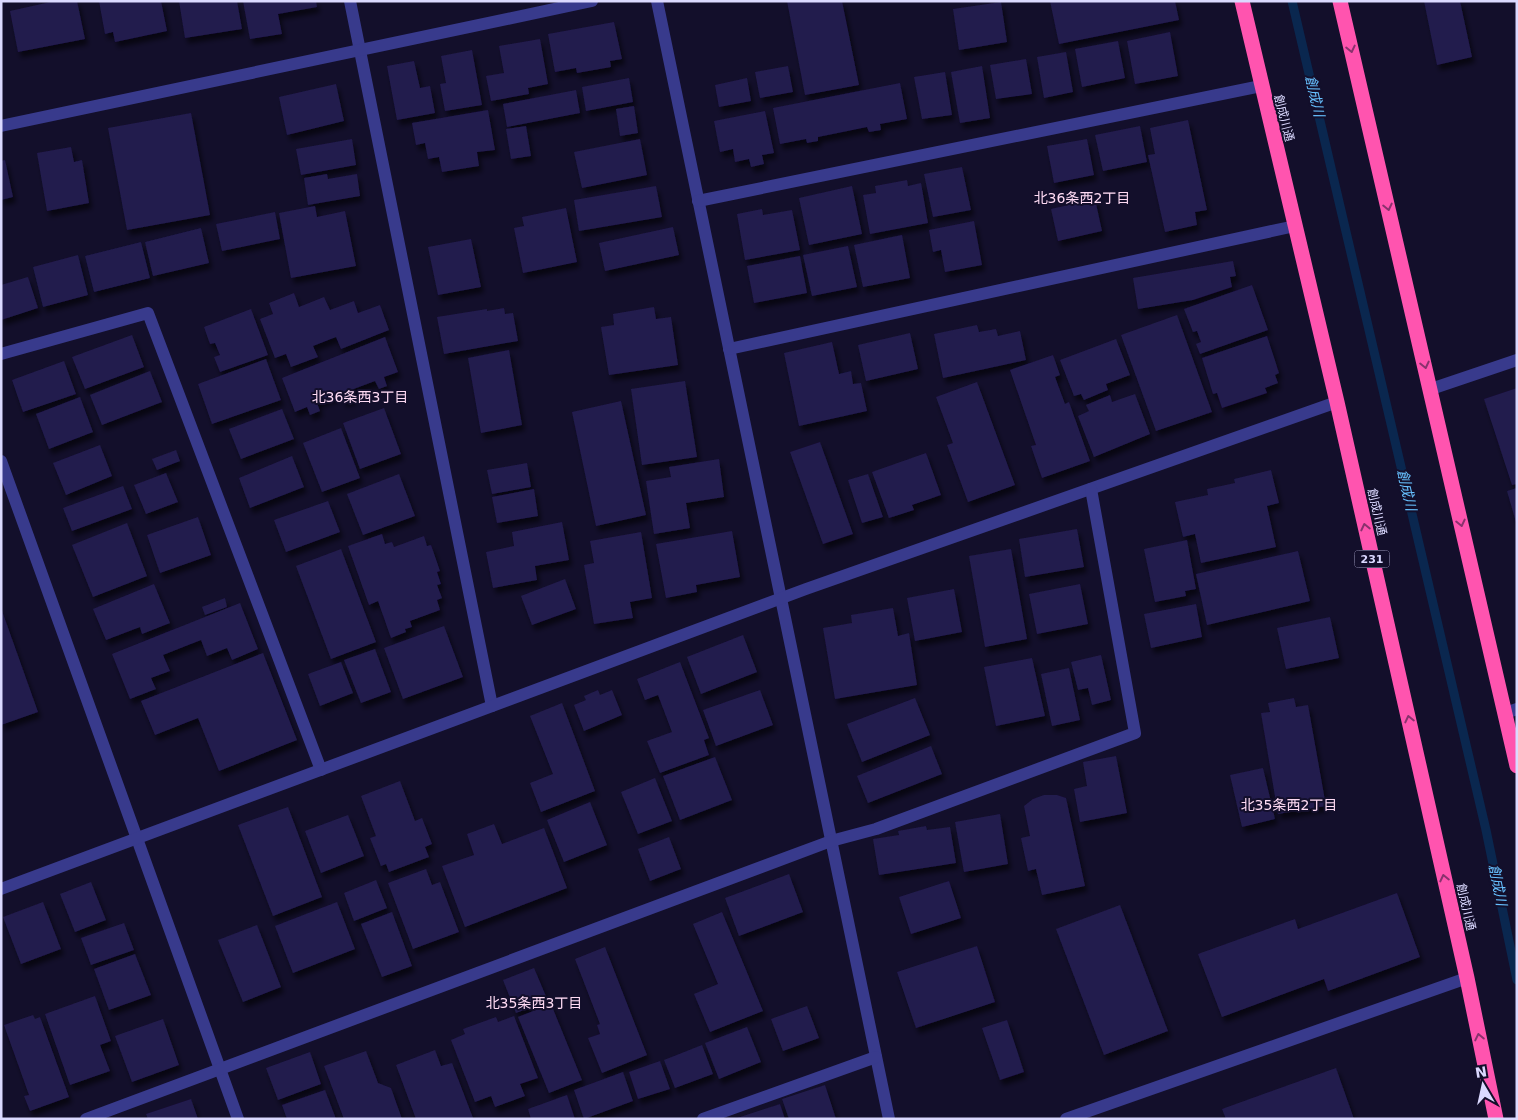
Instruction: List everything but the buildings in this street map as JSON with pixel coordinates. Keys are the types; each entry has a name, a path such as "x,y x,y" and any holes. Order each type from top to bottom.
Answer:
{"highway":[{"name":"創成川通","path":"1242,1 1337,402 1467,978 1496,1119"},
{"path":"1340,1 1430,389 1511,711 1517,766"}],"street":[{"path":"350,1 492,706"},
{"path":"1,126 592,1"},
{"path":"656,1 889,1119"},
{"path":"698,201 1261,86"},
{"path":"729,349 1295,226"},
{"path":"1,354 148,313 321,770"},
{"path":"1430,389 1517,360"},
{"path":"1,889 780,598 1337,402"},
{"path":"1,461 238,1119"},
{"path":"86,1119 831,841 876,829 1135,733 1091,489"},
{"path":"1066,1119 1467,978"},
{"path":"703,1119 876,1056"}],"waterway":[{"name":"創成川","path":"1292,1 1486,830 1517,980"}],"district":[{"name":"北36条西2丁目","path":"1082,198"},
{"name":"北36条西3丁目","path":"360,397"},
{"name":"北35条西2丁目","path":"1289,805"},
{"name":"北35条西3丁目","path":"534,1003"}]}
